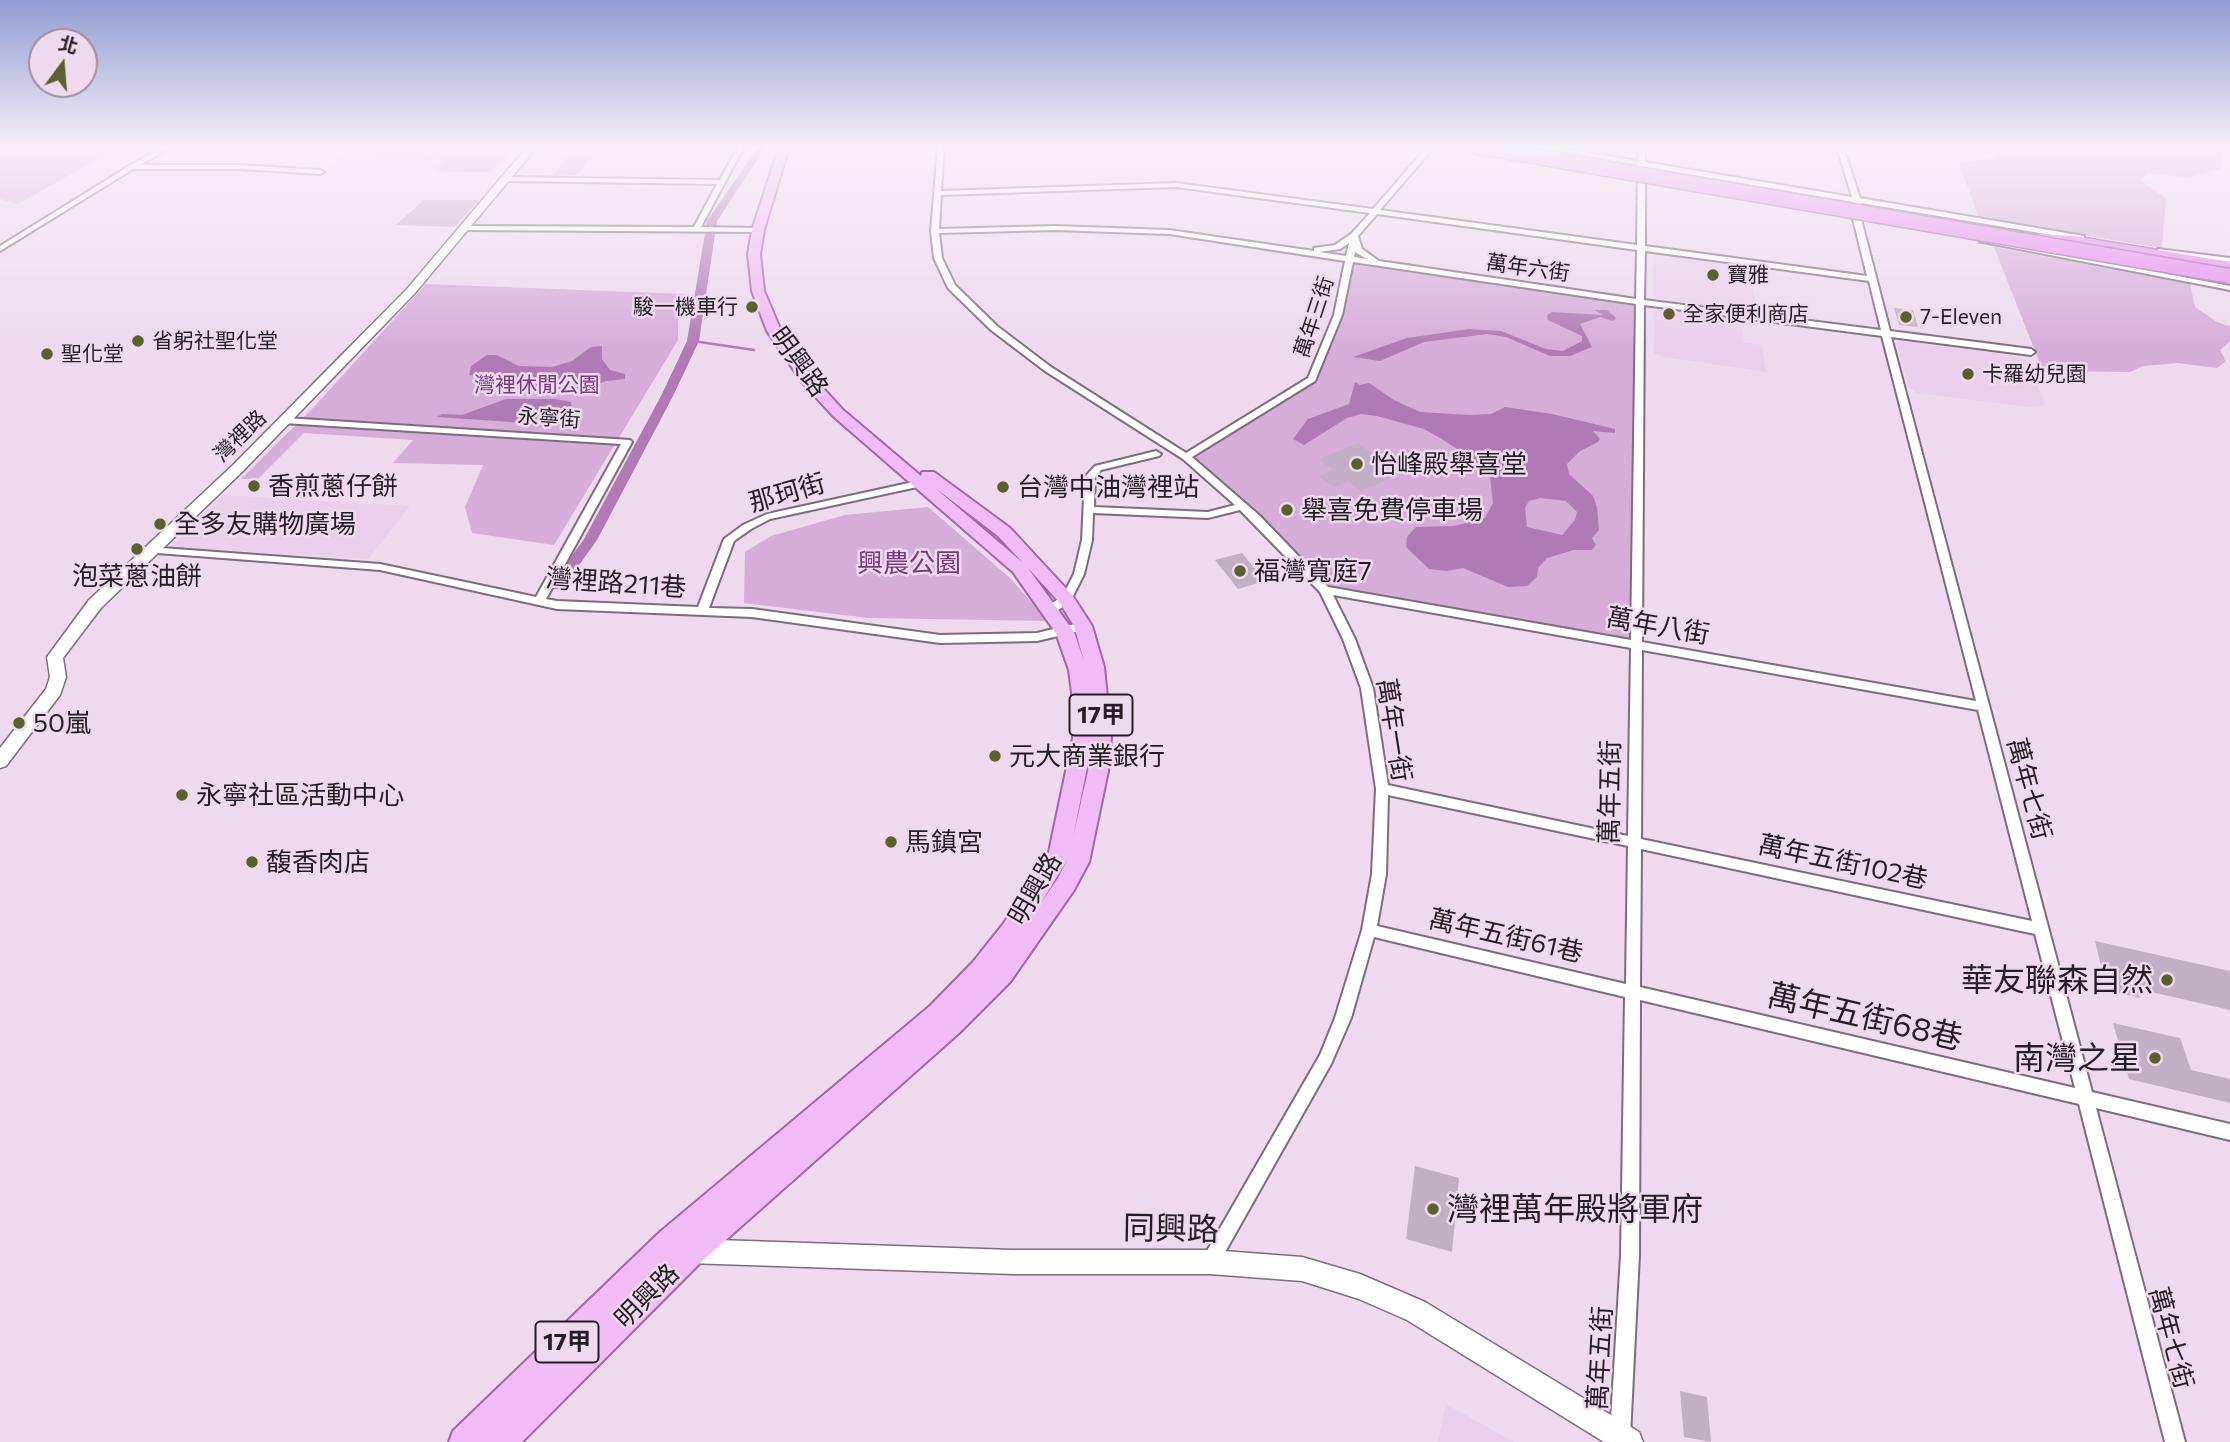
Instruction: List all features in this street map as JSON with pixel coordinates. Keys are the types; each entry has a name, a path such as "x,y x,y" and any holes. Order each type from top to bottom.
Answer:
{"highway":[{"path":"1872,214 2063,247 2085,255 2230,279"},
{"path":"1906,214 2230,268"}],"main road":[{"name":"明興路","path":"464,1442 681,1247 960,1017 1002,975 1066,884 1078,862 1098,771 1101,737 1095,667 1059,604 1004,532 927,482 838,414 807,379 774,331 758,291 754,264 763,214"},
{"name":"明興路","path":"776,214 767,246 771,289 787,329 820,375 927,482"},
{"name":"明興路","path":"500,1442 681,1247"}],"street":[{"path":"0,249 55,214"},
{"name":"灣裡路","path":"0,761 54,691 58,677 55,657 95,604 148,550 286,421 411,291 475,214"},
{"path":"697,230 705,214"},
{"name":"萬年一街","path":"937,214 935,231 938,258 947,279 994,328 1048,369 1186,457 1295,556 1325,590 1349,639 1367,688 1382,789 1379,874 1369,930 1347,1007 1326,1059 1210,1262"},
{"path":"1300,252 1337,247 1354,236 1374,214"},
{"path":"1376,214 1872,279"},
{"name":"萬年五街","path":"1625,1439 1630,1255 1641,214"},
{"path":"1831,214 2230,288"},
{"name":"萬年七街","path":"1857,214 2175,1442"},
{"path":"1936,214 2230,260"},
{"path":"463,228 758,230"},
{"name":"萬年六街","path":"935,231 1055,228 1169,232 1639,302 2031,352"},
{"path":"1354,236 1358,250 1386,266"},
{"name":"萬年三街","path":"1186,457 1312,379 1338,315 1354,236"},
{"name":"永寧街","path":"286,421 627,442 540,602"},
{"path":"1059,604 1079,574 1087,540 1090,477 1098,468 1156,454"},
{"name":"那珂街","path":"702,611 729,539 747,527 767,517 927,482"},
{"path":"1089,510 1208,514 1242,506"},
{"name":"灣裡路211巷","path":"148,550 380,567 540,602 751,613 940,639 1037,637 1074,629"},
{"name":"萬年八街","path":"1325,590 1984,707"},
{"name":"萬年五街102巷","path":"1382,789 2042,929"},
{"name":"萬年五街61巷","path":"1369,930 1632,990"},
{"name":"萬年五街68巷","path":"1632,990 2230,1132"},
{"name":"同興路","path":"681,1247 1013,1262 1210,1262 1302,1269 1390,1298 1441,1326 1625,1439"}],"shaded area":[{"path":"1656,255 1748,266 1757,312 1659,299 1653,295 1653,257"},
{"path":"1664,308 1741,319 1744,342 1762,345 1766,372 1664,357 1654,353 1654,311"},
{"path":"1594,310 1607,310 1616,318 1613,321 1600,317 1580,324 1592,347 1570,356 1550,356 1506,337 1487,334 1424,342 1380,361 1353,357 1407,338 1469,329 1501,331 1546,349 1563,351 1582,341 1582,336 1548,320 1547,315 1552,312 1603,315"},
{"name":"卡羅幼兒園","path":"1901,341 2017,356 2026,360 2045,404 2037,408 1917,393 1909,387 1897,343"},
{"path":"602,346 602,359 610,370 625,374 625,379 606,381 583,390 505,387 487,378 469,375 471,366 487,355 497,355 519,366 552,367 572,361 591,347"},
{"path":"1355,382 1360,385 1369,383 1394,400 1420,412 1491,414 1505,407 1552,414 1615,429 1615,433 1593,431 1600,439 1598,442 1580,451 1567,464 1569,474 1593,496 1597,507 1599,530 1592,538 1596,545 1592,550 1574,550 1547,558 1538,568 1537,577 1527,586 1508,587 1463,568 1447,571 1429,569 1406,547 1407,537 1416,527 1454,526 1485,518 1493,503 1490,477 1473,459 1424,429 1377,416 1361,414 1347,418 1304,445 1293,439 1308,419 1349,404","holes":["1540,498 1566,501 1577,512 1575,520 1562,535 1527,527 1525,508 1529,501"]},
{"path":"506,399 555,399 571,402 572,409 540,424 437,417 442,414 462,415"},
{"path":"223,495 410,506 368,559 172,547"},
{"path":"1446,1404 1514,1442 1438,1442"}],"green space":[{"path":"1978,214 2165,214 2162,248 1979,218"},
{"path":"1994,247 2190,284 2195,307 2217,322 2230,326 2230,342 2220,350 2226,361 2217,368 2178,363 2143,366 2130,372 2043,371"},
{"path":"1350,260 1639,302 1636,645 1325,590 1186,457 1312,379"},
{"name":"灣裡休閒公園","path":"426,284 684,294 678,309 678,340 554,545 472,533 465,507 483,465 393,463 413,440 304,433 258,479 241,479 312,409"},
{"name":"興農公園","path":"928,507 1010,578 1048,621 868,618 744,603 745,552 771,536 845,515"}],"building":[{"path":"408,214 466,214 455,227 396,225"},
{"name":"7-Eleven","path":"1894,308 1913,310 1918,327 1899,325"},
{"name":"怡峰殿舉喜堂","path":"1358,443 1401,474 1361,491 1348,481 1334,487 1319,476 1333,470 1319,459"},
{"name":"福灣寬庭7","path":"1242,553 1265,581 1238,589 1215,560"},
{"name":"華友聯森自然","path":"2095,941 2230,971 2230,1010 2138,989 2140,998 2107,990"},
{"name":"南灣之星","path":"2113,1023 2180,1038 2191,1070 2230,1079 2230,1103 2129,1079"},
{"name":"灣裡萬年殿將軍府","path":"1415,1166 1459,1178 1452,1252 1406,1239"},
{"path":"1680,1391 1707,1397 1711,1442 1684,1437"}],"waterway":[{"path":"557,586 590,540 667,396 693,341 712,221 717,214"},
{"path":"693,341 754,350"}],"place":[{"name":"寶雅","path":"1713,275"},
{"name":"駿一機車行","path":"752,307"},
{"name":"全家便利商店","path":"1669,314"},
{"name":"7-Eleven","path":"1906,317"},
{"name":"省躬社聖化堂","path":"138,341"},
{"name":"聖化堂","path":"47,354"},
{"name":"卡羅幼兒園","path":"1968,374"},
{"name":"怡峰殿舉喜堂","path":"1357,464"},
{"name":"香煎蔥仔餅","path":"254,486"},
{"name":"台灣中油灣裡站","path":"1003,487"},
{"name":"舉喜免費停車場","path":"1287,510"},
{"name":"全多友購物廣場","path":"160,524"},
{"name":"泡菜蔥油餅","path":"137,549"},
{"name":"福灣寬庭7","path":"1240,571"},
{"name":"50嵐","path":"19,723"},
{"name":"元大商業銀行","path":"995,756"},
{"name":"永寧社區活動中心","path":"182,795"},
{"name":"馬鎮宮","path":"891,842"},
{"name":"馥香肉店","path":"252,862"},
{"name":"華友聯森自然","path":"2167,980"},
{"name":"南灣之星","path":"2155,1058"},
{"name":"灣裡萬年殿將軍府","path":"1433,1209"}]}
